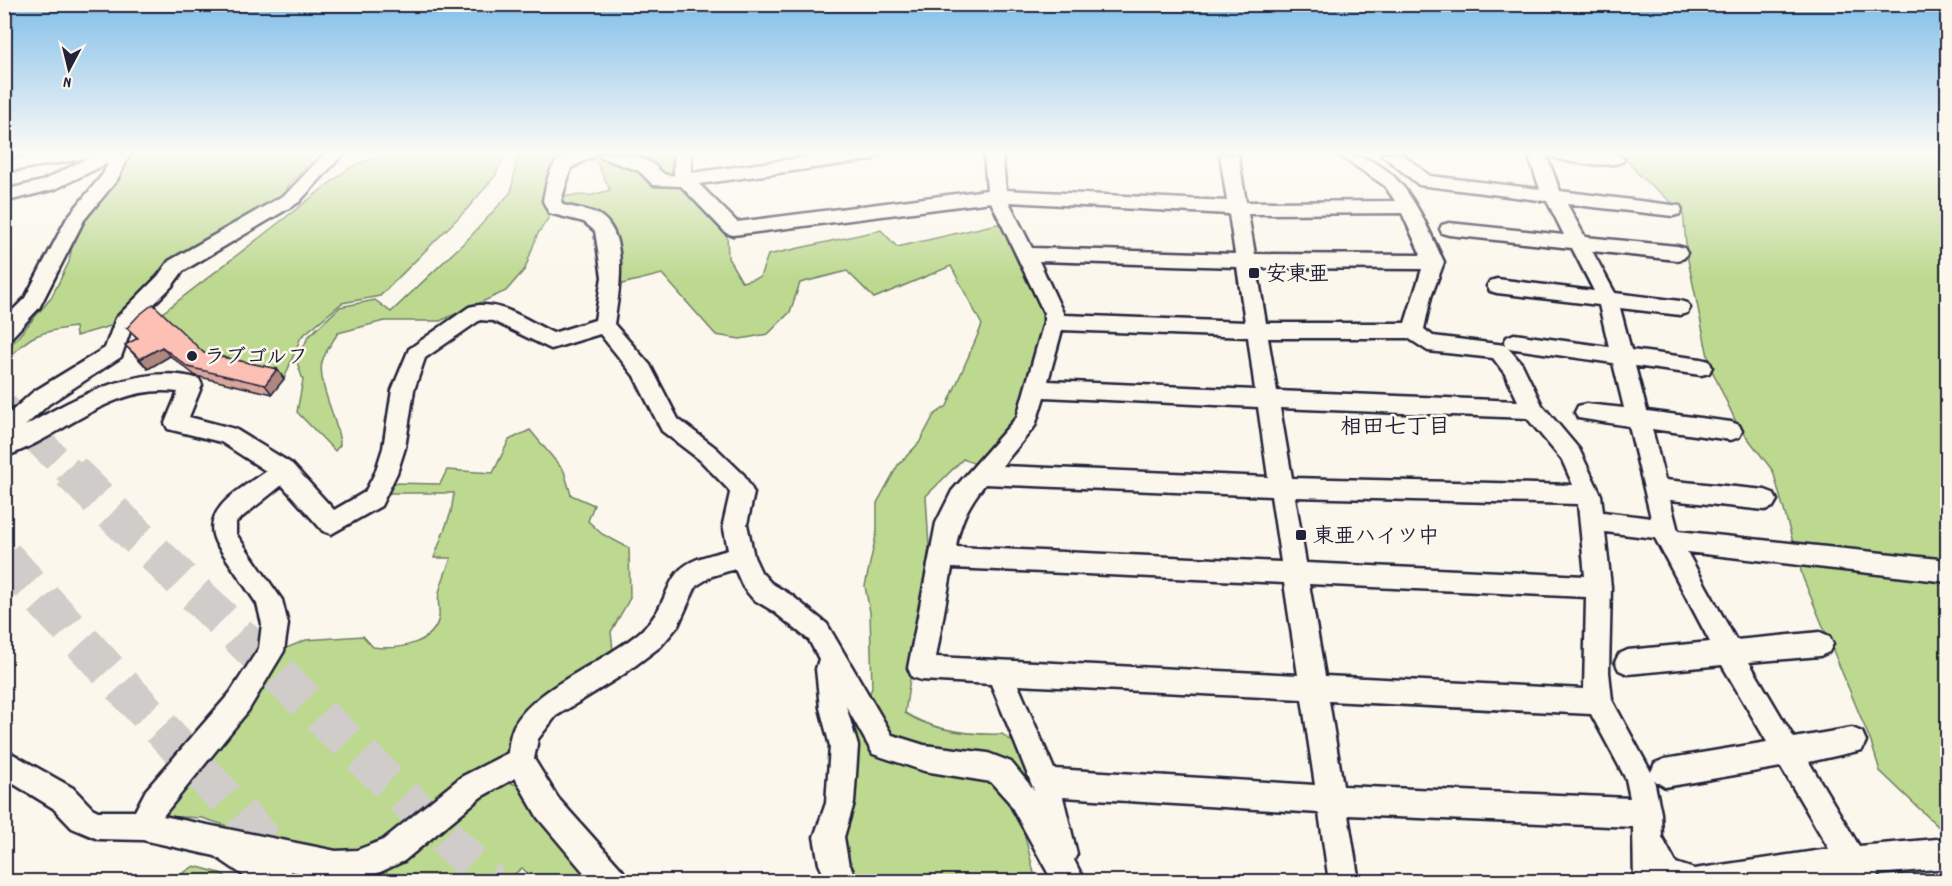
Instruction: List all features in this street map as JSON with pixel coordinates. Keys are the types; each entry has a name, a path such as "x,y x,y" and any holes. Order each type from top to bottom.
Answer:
{"street":[{"path":"4,333 32,303 46,280 76,218 95,195"},
{"path":"4,432 41,398 114,352 123,323 165,281 176,266 215,241 285,204 296,195"},
{"path":"554,195 552,201 556,209 591,218 604,228 612,277 604,325 642,371 670,425 708,454 736,482 742,493 735,524 742,557 752,579 762,591 782,603 818,632 883,745 924,758 988,767 1001,772 1019,792 1070,882"},
{"path":"700,195 733,229 994,195"},
{"path":"997,195 1054,313 1054,322 1027,420 1011,442 979,474 960,498 948,523 921,668 999,670 1599,702"},
{"path":"1003,195 1237,208 1409,207"},
{"path":"1235,195 1344,882"},
{"path":"1401,195 1409,207 1434,262 1421,297 1413,331"},
{"path":"1548,195 1673,210"},
{"path":"1554,196 1608,299 1620,356 1639,421 1666,534 1729,653 1859,871"},
{"path":"1449,230 1677,253"},
{"path":"1025,255 1245,261 1434,262"},
{"path":"1497,286 1680,308"},
{"path":"4,448 115,392 172,380 191,385 176,423 227,435 284,471 331,524 373,499 386,473 394,448 404,390 416,354 476,312 497,314 551,341 604,325"},
{"path":"1054,322 1256,330 1413,331 1428,343 1499,351 1514,370 1533,410 1571,455 1589,495 1599,587 1596,672 1599,702 1639,776 1647,813 1649,882"},
{"path":"1514,342 1701,367"},
{"path":"1037,389 1533,410"},
{"path":"1586,412 1639,421 1731,431"},
{"path":"143,826 156,800 239,702 271,651 275,624 269,600 224,536 224,519 233,508 284,471"},
{"path":"979,474 1282,487 1589,495"},
{"path":"1655,489 1766,500"},
{"path":"1592,520 1666,534 1947,572"},
{"path":"612,882 548,808 520,761 525,733 547,707 615,666 652,638 669,618 687,579 705,567 742,557"},
{"path":"940,557 1599,587"},
{"path":"1628,662 1820,644"},
{"path":"833,657 829,669 833,708 844,747 840,803 829,837 834,864 843,882"},
{"path":"999,670 1046,782 1056,833 1070,882"},
{"path":"1665,773 1852,741"},
{"path":"4,762 63,798 82,818 98,825 143,826 336,866 363,865 395,852 471,787 520,761"},
{"path":"1046,782 1332,800 1647,813"},
{"path":"216,840 280,882"},
{"path":"1649,842 1666,875 1689,882"},
{"path":"1698,882 1859,871 1947,853"}],"green space":[{"path":"103,195 287,195 213,240 117,324 76,336 75,327 43,333 28,340 5,363 5,352 51,298 69,262 75,230"},
{"path":"314,195 479,195 380,296 342,303 301,337 284,379 214,362 161,314"},
{"path":"508,195 544,195 548,202 549,217 537,235 525,269 506,291 440,321 384,321 338,333 325,355 321,371 325,392 339,435 340,445 335,451 297,412 303,380 297,362 308,337 340,307 375,300 391,312 471,236"},
{"path":"704,195 727,232 728,258 742,282 760,277 768,255 881,230 897,247 1010,221 1054,322 1027,420 978,465 963,459 926,496 929,547 905,713 928,724 952,731 1002,734 1017,745 1040,798 1023,788 898,745 865,704 872,688 870,612 865,586 877,531 877,503 898,465 919,443 934,415 947,406 982,325 951,266 874,298 847,271 800,283 790,312 768,334 740,339 716,335 662,274 622,284 610,228 558,204 558,196"},
{"path":"1663,195 1947,195 1947,835 1880,771 1871,742 1803,578 1773,471 1737,424 1710,366 1687,255 1683,212"},
{"path":"530,430 564,471 571,495 594,505 588,521 602,534 629,548 630,598 611,632 614,659 514,734 504,759 391,841 355,855 237,829 202,818 163,816 276,652 306,640 363,636 373,647 392,648 413,644 430,634 439,617 439,594 451,558 434,558 451,512 454,493 382,493 390,483 440,484 447,470 493,473 509,440"},
{"path":"837,675 878,750 987,773 1018,808 1036,881 854,881 841,856"},
{"path":"511,783 520,786 590,881 536,881 522,868 506,881 272,882 299,864 351,876 480,792"},
{"path":"194,866 220,873 233,881 171,881"}],"building":[{"path":"153,304 204,353 277,369 265,385 188,367 162,347 140,359 125,345 138,338 127,328"}],"tunnel":[{"path":"4,407 72,474"},
{"path":"71,472 491,882"},
{"path":"4,557 302,882"}],"place":[{"name":"安東亜","path":"1254,273"},
{"name":"ラブゴルフ","path":"192,356"},
{"name":"東亜ハイツ中","path":"1301,535"}],"district":[{"name":"相田七丁目","path":"1395,425"}]}
